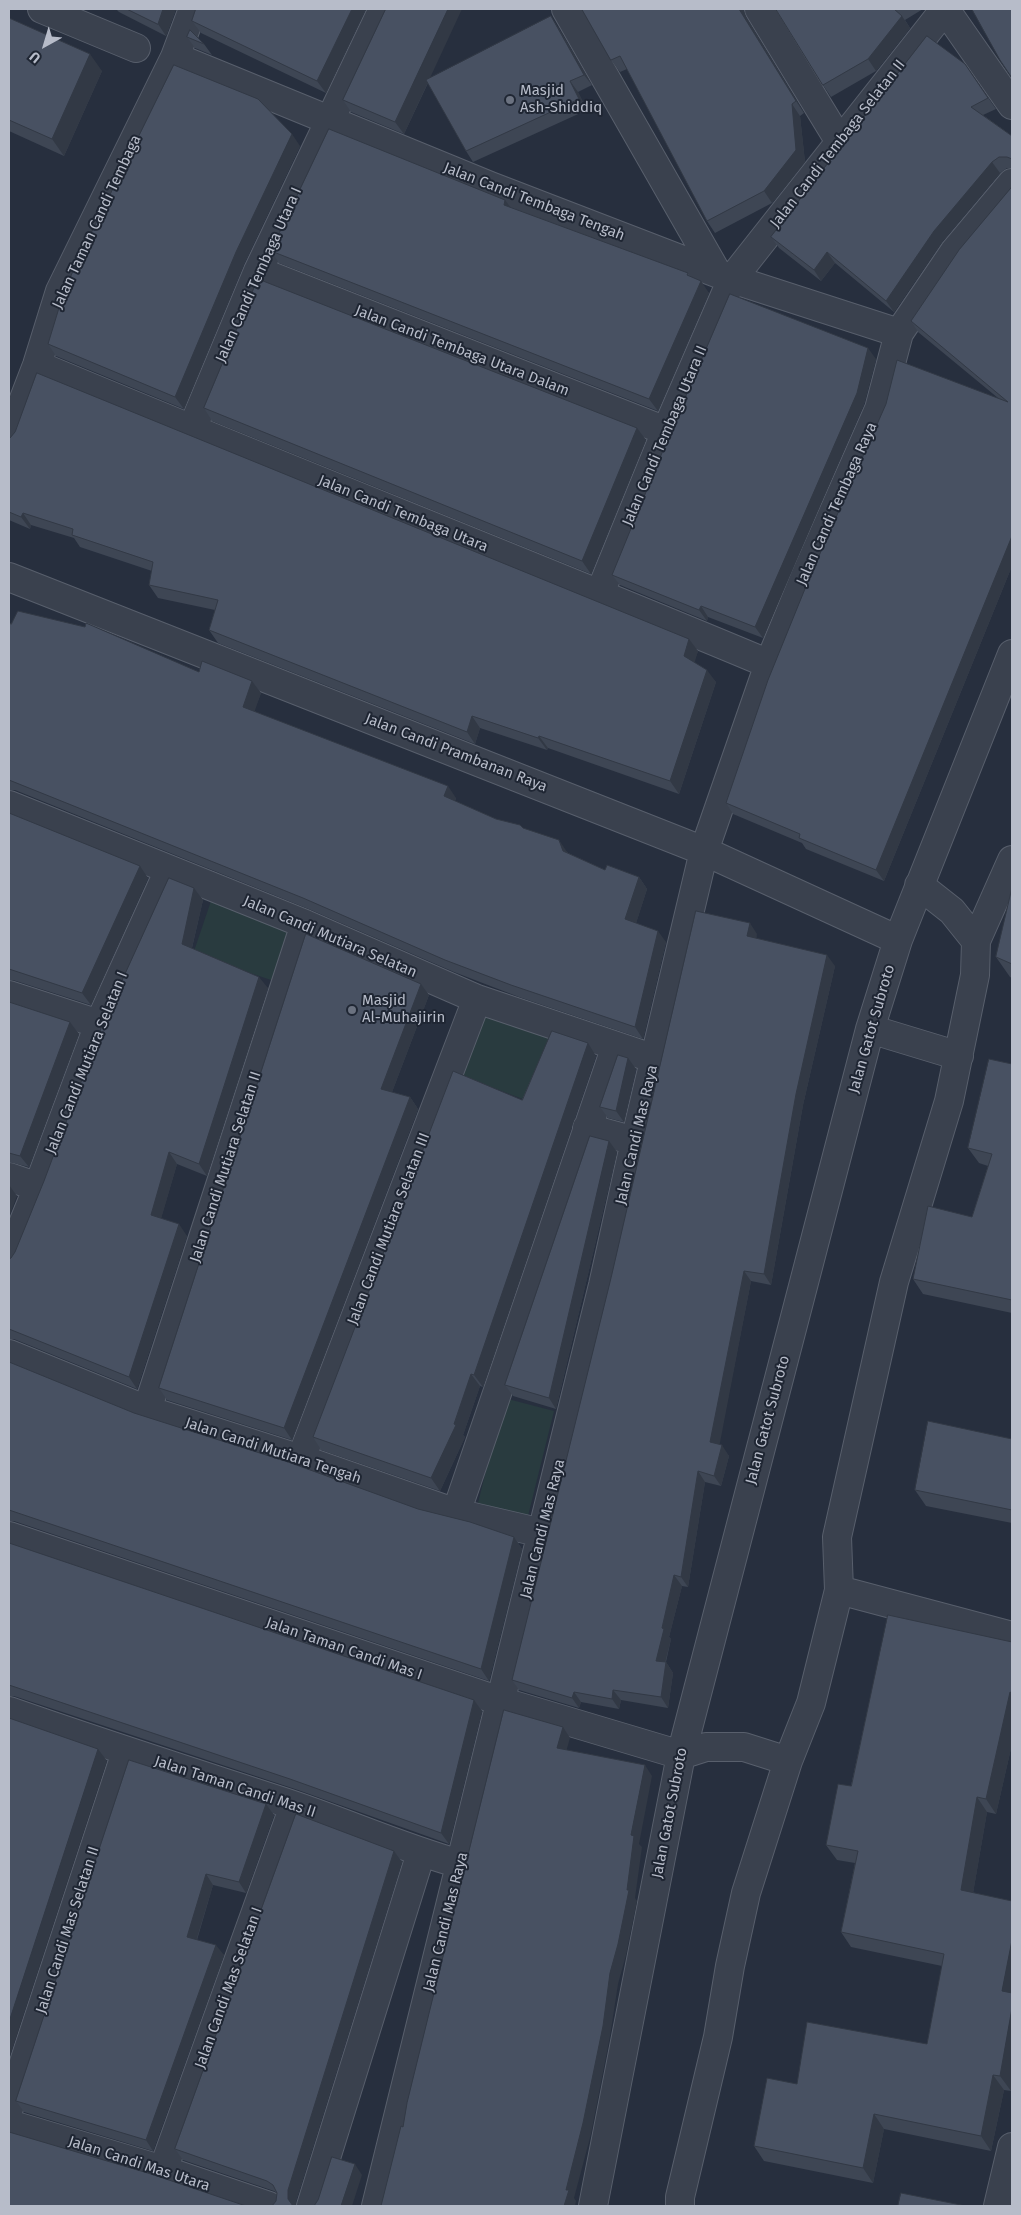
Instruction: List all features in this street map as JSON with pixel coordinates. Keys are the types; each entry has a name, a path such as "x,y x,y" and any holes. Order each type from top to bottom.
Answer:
{"street":[{"path":"42,9 136,48"},
{"name":"Jalan Taman Candi Tembaga","path":"9,438 37,365 60,291 176,57 193,9"},
{"name":"Jalan Candi Tembaga Utara I","path":"192,430 258,271 383,9"},
{"path":"566,9 724,276"},
{"path":"760,9 840,142"},
{"path":"945,9 1012,105"},
{"name":"Jalan Candi Tembaga Selatan II","path":"724,276 840,142 945,9"},
{"name":"Jalan Candi Tembaga Tengah","path":"176,57 490,186 724,276 898,334"},
{"name":"Jalan Candi Tembaga Raya","path":"704,851 770,664 804,579 879,410 898,334 954,252 1012,183"},
{"name":"Jalan Candi Tembaga Utara Dalam","path":"258,271 666,431"},
{"name":"Jalan Candi Tembaga Utara II","path":"600,593 666,431 724,276"},
{"name":"Jalan Candi Tembaga Utara","path":"37,365 192,430 600,593 770,664"},
{"name":"Jalan Candi Prambanan Raya","path":"9,578 704,851 898,940"},
{"name":"Jalan Gatot Subroto","path":"593,2206 681,1755 870,1030 898,940 1012,654"},
{"name":"Jalan Candi Mutiara Selatan","path":"9,805 305,924 477,999 655,1058"},
{"name":"Jalan Candi Mas Raya","path":"376,2206 603,1285 634,1142 704,851"},
{"path":"680,2206 680,2197 718,2037 730,1966 746,1893 788,1762 811,1704 839,1590 837,1537 894,1282 949,1102 975,975 976,941 1012,860"},
{"name":"Jalan Candi Mutiara Selatan I","path":"9,1258 38,1187 99,1024 169,870"},
{"path":"919,885 952,911 976,941"},
{"name":"Jalan Candi Mutiara Selatan II","path":"147,1410 305,924"},
{"path":"9,995 99,1024"},
{"name":"Jalan Candi Mutiara Selatan III","path":"301,1459 477,999"},
{"path":"870,1030 959,1056"},
{"path":"456,1513 586,1128 616,1046"},
{"path":"586,1128 634,1142"},
{"path":"9,1177 38,1187"},
{"name":"Jalan Candi Mutiara Tengah","path":"9,1354 147,1410 301,1459 456,1513 542,1533"},
{"name":"Jalan Taman Candi Mas I","path":"9,1536 500,1701 681,1755"},
{"path":"839,1590 1012,1636"},
{"name":"Jalan Taman Candi Mas II","path":"9,1711 126,1752 294,1806 421,1853 460,1864"},
{"path":"681,1755 706,1747 744,1747 788,1762"},
{"name":"Jalan Candi Mas Selatan II","path":"9,2108 126,1752"},
{"name":"Jalan Candi Mas Selatan I","path":"163,2170 294,1806"},
{"path":"311,2206 421,1853"},
{"name":"Jalan Candi Mas Utara","path":"9,2124 163,2170 269,2206"},
{"path":"998,2206 1012,2147"}],"shaded area":[{"path":"212,898 295,926 277,982 193,954"},
{"path":"478,1011 551,1038 528,1101 454,1073"},
{"path":"504,1398 554,1411 528,1516 478,1503"}],"building":[{"path":"127,9 163,9 158,24"},
{"path":"196,9 352,9 317,81 192,21"},
{"path":"386,9 448,9 395,122 343,100"},
{"path":"582,9 739,9 796,101 792,104 796,150 764,191 707,221 620,56 611,60"},
{"path":"776,9 894,9 902,16 868,59 823,85"},
{"path":"972,9 1012,9 1012,78 1000,60"},
{"name":"Masjid Ash-Shiddiq","path":"551,16 584,75 570,81 579,99 466,151 426,80"},
{"path":"9,18 90,54 52,139 9,120"},
{"path":"190,30 204,44 187,37"},
{"path":"927,36 965,64 988,98 971,107 1012,136 1012,159 999,157 992,162 934,231 886,301 827,252 814,270 771,237"},
{"path":"174,65 258,99 292,134 236,252 175,397 48,344 62,298 75,266"},
{"path":"329,129 505,200 504,205 688,273 687,275 701,281 649,399 271,251"},
{"path":"1012,187 1012,536 876,870 799,838 800,834 726,803 768,680 811,574 886,404 897,360 1008,402 911,321 959,250"},
{"path":"258,279 637,428 582,561 204,408"},
{"path":"730,294 868,348 857,393 755,627 701,606 699,610 612,575"},
{"path":"37,373 689,639 684,656 707,670 670,781 539,736 538,738 472,716 467,732 209,630 218,600 149,585 153,562 72,535 73,529 23,513 21,517 9,512 9,438 15,432"},
{"path":"18,611 85,627 86,623 199,672 202,661 252,681 243,707 448,786 444,796 496,819 520,825 523,828 559,840 563,851 605,870 607,865 639,877 625,919 658,931 635,1027 511,985 445,960 303,898 9,780 9,623 11,624"},
{"path":"9,813 140,866 82,993 9,969"},
{"path":"169,878 194,888 182,944 259,977 199,1164 169,1152 151,1215 179,1224 129,1377 9,1329 9,1259 15,1252 44,1181 105,1018"},
{"path":"1012,888 1012,964 996,957"},
{"path":"696,911 750,923 747,936 827,955 796,1094 764,1274 744,1271 710,1442 722,1445 714,1476 698,1471 681,1577 674,1575 662,1628 664,1629 656,1661 666,1662 661,1697 613,1690 612,1699 574,1692 572,1698 512,1680 611,1278"},
{"path":"306,934 421,984 381,1089 410,1097 284,1428 159,1388"},
{"path":"9,1002 70,1022 20,1156 9,1153"},
{"path":"552,1031 588,1043 474,1375 471,1374 454,1424 456,1425 431,1478 313,1437 453,1071 522,1100"},
{"path":"618,1055 628,1058 616,1111 600,1107"},
{"path":"989,1059 1012,1064 1012,1300 913,1279 928,1206 972,1217 992,1154 968,1148"},
{"path":"590,1136 609,1141 549,1398 505,1385"},
{"path":"9,1362 134,1413 288,1462 418,1509 470,1522 514,1537 481,1669 9,1510"},
{"path":"928,1421 1012,1439 1012,1510 915,1490"},
{"path":"9,1543 474,1700 441,1833 290,1779 9,1685"},
{"path":"888,1615 1012,1642 1012,1693 1010,1692 986,1799 977,1797 961,1890 1012,1901 1012,1940 1002,1991 1012,1993 1012,2008 1000,2076 993,2075 981,2136 874,2114 863,2168 754,2146 767,2078 797,2084 807,2022 927,2044 944,1954 841,1932 858,1851 826,1845 838,1784 851,1786"},
{"path":"504,1710 563,1727 557,1748 645,1765 631,1835 634,1836 627,1890 629,1890 610,1973 603,2026 583,2123 566,2190 569,2190 564,2206 381,2206 401,2126 403,2127 407,2103"},
{"path":"9,1718 98,1749 9,2022"},
{"path":"129,1760 266,1804 239,1882 206,1874 187,1937 216,1945 146,2140 16,2101"},
{"path":"296,1814 394,1851 288,2190 288,2199 293,2206 272,2206 276,2201 277,2193 273,2185 267,2181 175,2149"},
{"path":"9,2132 151,2174 246,2206 9,2206"},
{"path":"332,2157 355,2164 341,2206 314,2206 318,2200"},
{"path":"901,2193 966,2206 898,2206"}],"place":[{"name":"Masjid Ash-Shiddiq","path":"510,100"},
{"name":"Masjid Al-Muhajirin","path":"352,1010"}]}
